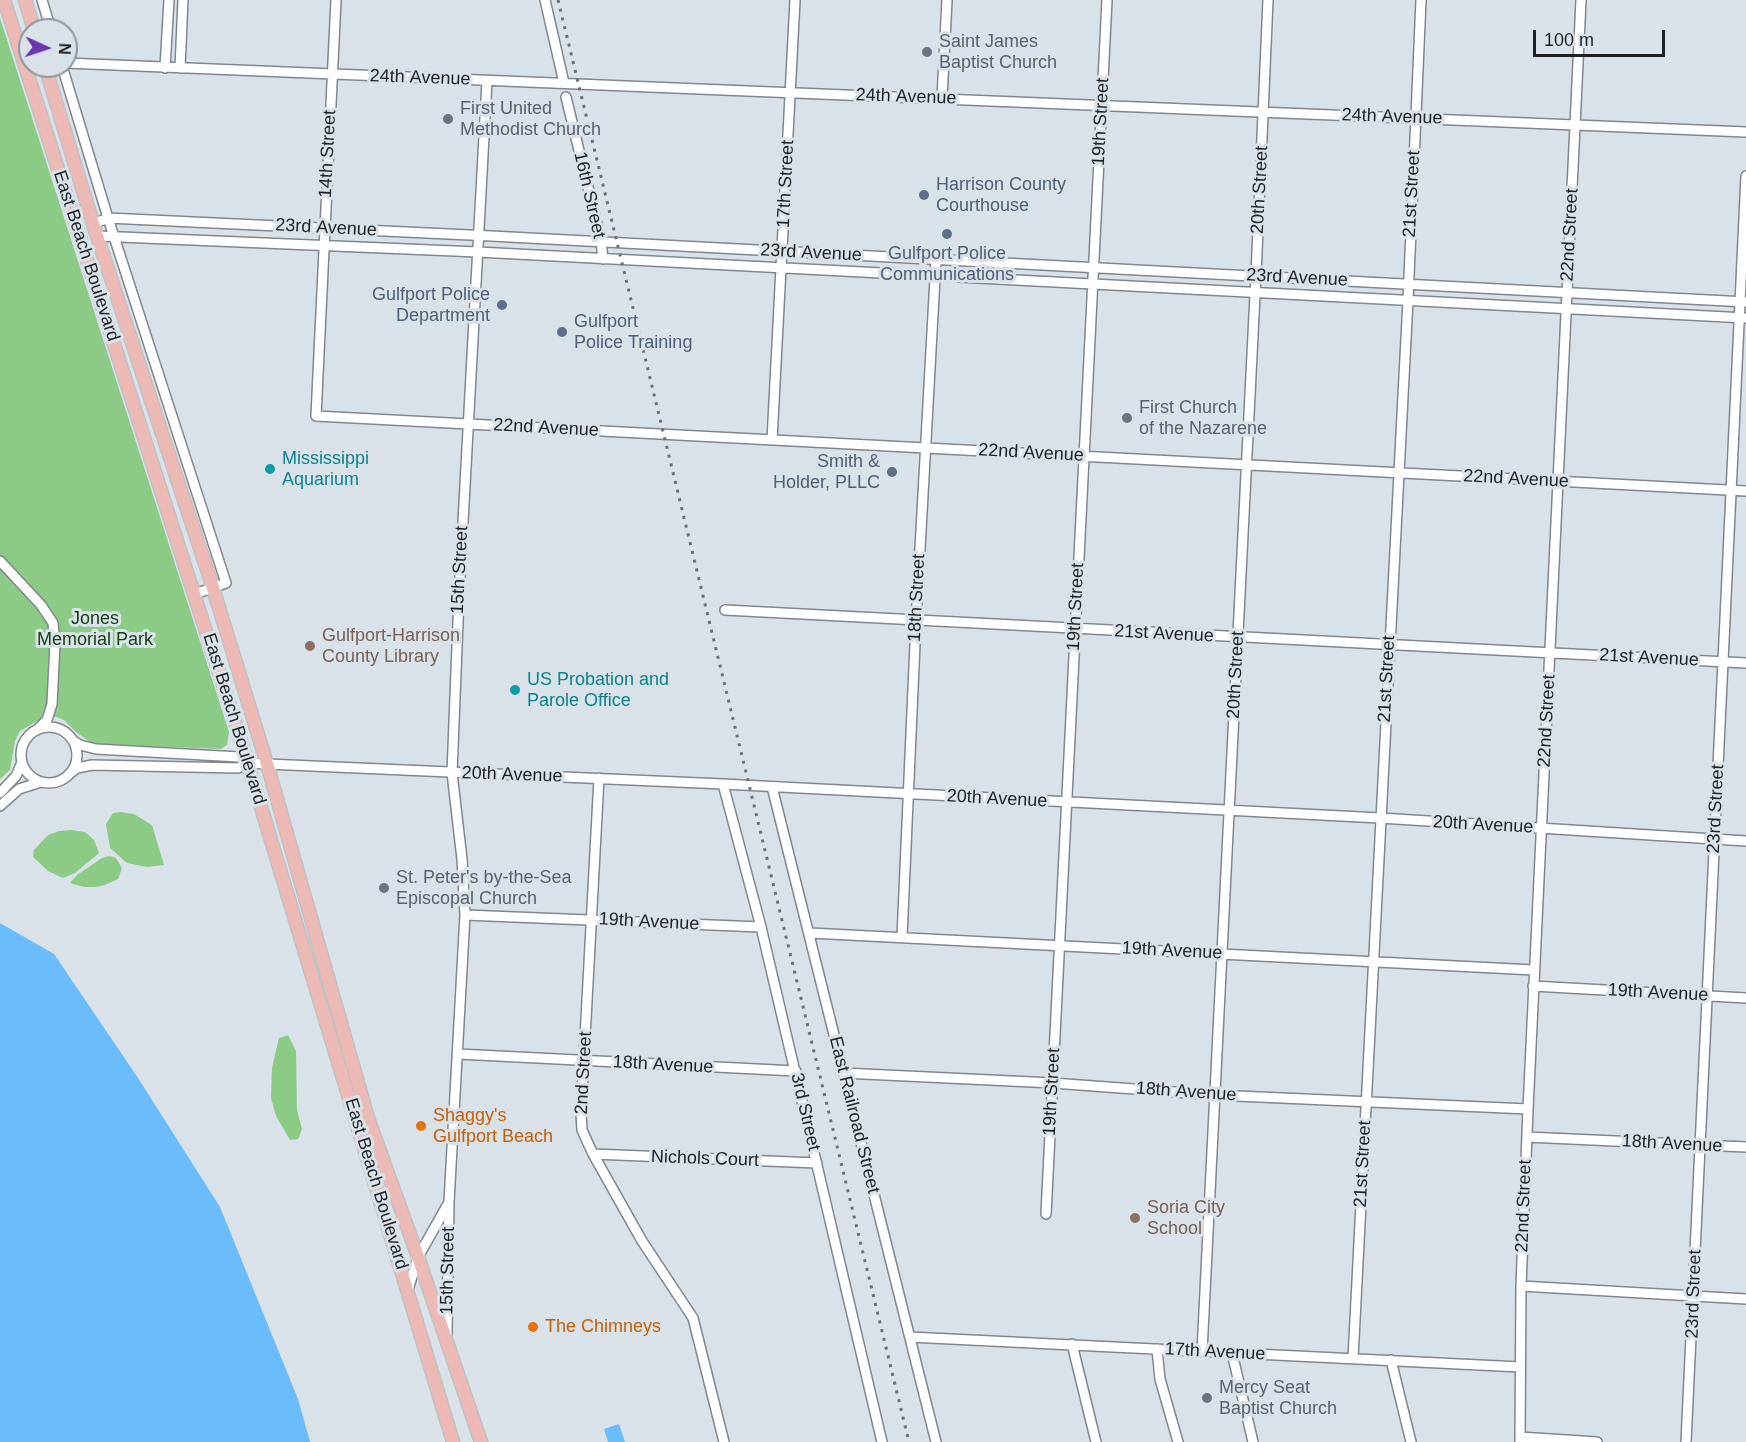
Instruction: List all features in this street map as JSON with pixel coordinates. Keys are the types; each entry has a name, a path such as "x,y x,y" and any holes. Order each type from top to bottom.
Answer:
{"main road":[{"name":"East Beach Boulevard","path":"4,0 248,763 453,1442"},
{"path":"25,0 30,18"},
{"path":"33,0 38,18"},
{"name":"East Beach Boulevard","path":"49,78 95,230 213,588 267,764 368,1118 481,1442"},
{"path":"55,78 66,115 66,137"}],"street":[{"path":"42,0 47,18"},
{"path":"165,68 169,0"},
{"path":"180,68 183,0"},
{"name":"14th Street","path":"316,416 336,0"},
{"path":"545,0 564,83"},
{"name":"17th Street","path":"772,440 795,0"},
{"path":"942,98 947,0"},
{"name":"19th Street","path":"1046,1214 1107,0"},
{"name":"20th Street","path":"1202,1351 1256,292 1268,0"},
{"name":"21st Street","path":"1353,1358 1408,300 1421,0"},
{"name":"22nd Street","path":"1520,1440 1521,1286 1533,986 1581,0"},
{"name":"24th Avenue","path":"78,64 1746,132"},
{"path":"66,78 108,218 226,583 195,594"},
{"name":"15th Street","path":"447,1340 449,1202 465,915 462,859 452,773 487,81"},
{"name":"16th Street","path":"566,97 601,242 603,259"},
{"name":"23rd Street","path":"1686,1442 1731,490 1743,318 1746,176"},
{"name":"23rd Avenue","path":"1743,301 1094,266 108,218 95,230 114,236 478,252 1743,318"},
{"path":"374,248 383,231"},
{"name":"18th Street","path":"902,937 915,621 936,260"},
{"name":"22nd Avenue","path":"316,416 1746,491"},
{"path":"0,561 41,605 53,622 55,643 52,704 47,720 29,735 23,743 21,753 22,762 29,775 42,782"},
{"name":"21st Avenue","path":"725,610 1746,663"},
{"path":"0,806 19,789 42,782 56,782 68,775 74,767 75,747 64,732 52,704"},
{"path":"37,730 51,727 64,732"},
{"name":"20th Avenue","path":"72,740 80,745 96,749 239,758 248,763 723,784 1380,818 1746,842"},
{"path":"0,793 16,776 22,762"},
{"name":"20th Avenue","path":"68,775 76,768 92,765 238,768 248,763"},
{"name":"2nd Street","path":"599,778 581,1112 582,1130 642,1241 693,1318 724,1442"},
{"name":"3rd Street","path":"723,784 796,1071 882,1442"},
{"name":"East Railroad Street","path":"772,787 936,1442"},
{"name":"19th Avenue","path":"465,915 761,927"},
{"name":"19th Avenue","path":"810,933 1534,970"},
{"name":"19th Avenue","path":"1533,986 1746,998"},
{"name":"18th Avenue","path":"458,1054 796,1071"},
{"name":"18th Avenue","path":"843,1073 1053,1083 1215,1095 1528,1109"},
{"name":"18th Avenue","path":"1527,1137 1746,1148"},
{"name":"Nichols Court","path":"593,1154 817,1163"},
{"name":"15th Street","path":"408,1290 418,1257 449,1202"},
{"path":"1521,1286 1746,1299"},
{"name":"17th Avenue","path":"910,1337 1520,1367"},
{"path":"1072,1344 1096,1442"},
{"path":"1157,1348 1160,1378 1178,1442"},
{"path":"1232,1353 1253,1442"},
{"path":"1391,1360 1411,1442"},
{"path":"1520,1440 1597,1442"}],"green space":[{"name":"Jones Memorial Park","path":"0,18 229,732 227,745 221,749 93,744 64,720 53,716 39,720 20,731 15,741 10,770 0,779"},
{"path":"113,813 134,814 152,825 164,865 147,867 127,863 110,848 106,824"},
{"path":"71,830 85,832 94,840 99,853 75,873 63,878 48,871 33,857 34,850 48,835"},
{"path":"109,856 116,858 122,868 118,879 96,887 84,887 70,883 77,875 102,858"},
{"path":"288,1035 296,1051 297,1110 302,1129 298,1139 290,1140 276,1116 271,1098 272,1068 279,1038"}],"water":[{"path":"0,923 54,954 138,1078 220,1207 298,1399 310,1442 0,1442"},
{"path":"619,1424 625,1442 608,1442 604,1429"}],"railway":[{"path":"558,0 909,1442"}],"place":[{"name":"Saint James Baptist Church","path":"927,52"},
{"name":"First United Methodist Church","path":"448,119"},
{"name":"Harrison County Courthouse","path":"924,195"},
{"name":"Gulfport Police Communications","path":"947,234"},
{"name":"Gulfport Police Department","path":"502,305"},
{"name":"Gulfport Police Training","path":"562,332"},
{"name":"First Church of the Nazarene","path":"1127,418"},
{"name":"Mississippi Aquarium","path":"270,469"},
{"name":"Smith & Holder, PLLC","path":"892,472"},
{"name":"Gulfport-Harrison County Library","path":"310,646"},
{"name":"US Probation and Parole Office","path":"515,690"},
{"name":"St. Peter's by-the-Sea Episcopal Church","path":"384,888"},
{"name":"Shaggy's Gulfport Beach","path":"421,1126"},
{"name":"Soria City School","path":"1135,1218"},
{"name":"The Chimneys","path":"533,1327"},
{"name":"Mercy Seat Baptist Church","path":"1207,1398"}]}
